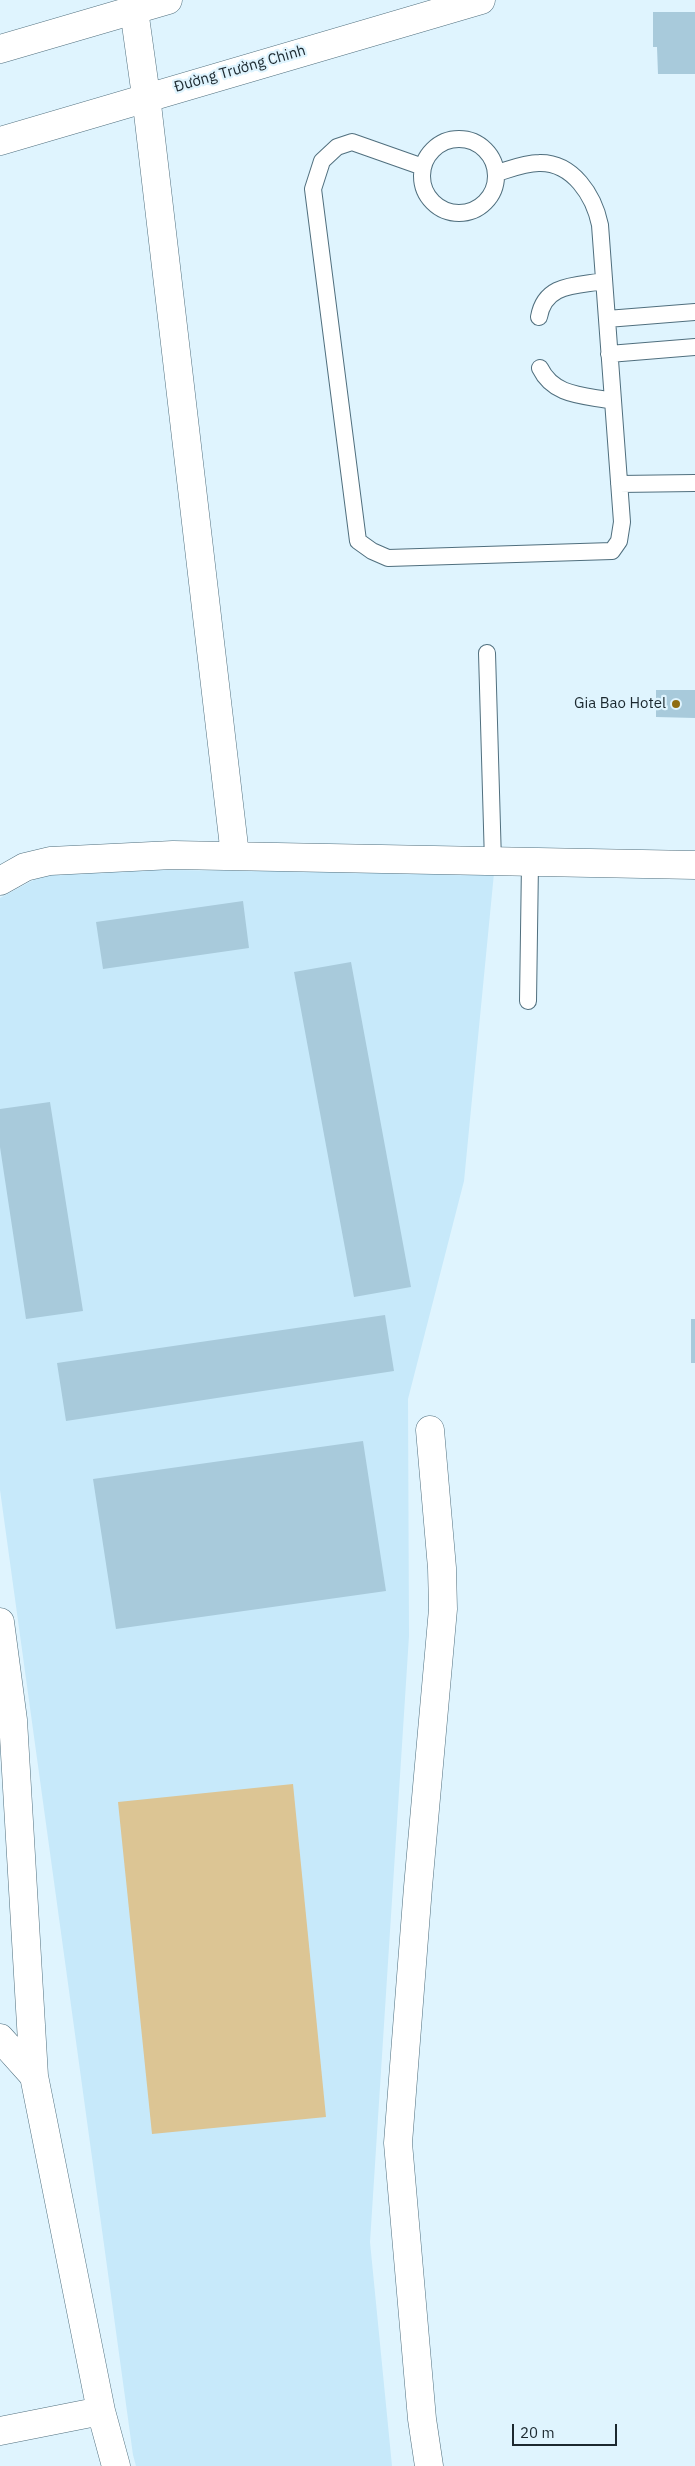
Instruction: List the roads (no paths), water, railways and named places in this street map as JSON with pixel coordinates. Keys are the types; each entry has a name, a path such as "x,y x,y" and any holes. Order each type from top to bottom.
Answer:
{"street":[{"path":"0,50 168,0"},
{"name":"Đường Trường Chinh","path":"0,141 146,96 481,0"},
{"path":"134,10 146,96 235,855"},
{"path":"0,881 25,868 50,861 173,855 695,865"},
{"path":"429,2466 422,2419 398,2143 418,1886 443,1609 442,1568 430,1430"},
{"path":"0,1622 13,1720 34,2076 101,2411 116,2466"},
{"path":"0,2038 34,2076"},
{"path":"0,2431 101,2411"}],"lane":[{"path":"453,139 468,139 481,146 491,156 497,173 496,185 490,198 479,208 465,213 451,212 437,206 428,196 422,182 423,167 428,154 439,144 453,139"},
{"path":"423,167 352,142 337,147 322,161 313,188 358,540 372,551 388,558 612,550 619,540 622,522 600,225 596,207 577,180 556,165 538,162 497,173"},
{"path":"539,317 546,298 556,290 604,281"},
{"path":"607,319 695,312"},
{"path":"609,354 695,347"},
{"path":"540,368 545,378 561,390 613,401"},
{"path":"619,484 695,483"},
{"path":"488,653 493,862"},
{"path":"528,1001 530,863"}],"place":[{"name":"Gia Bao Hotel","path":"676,704"}]}
